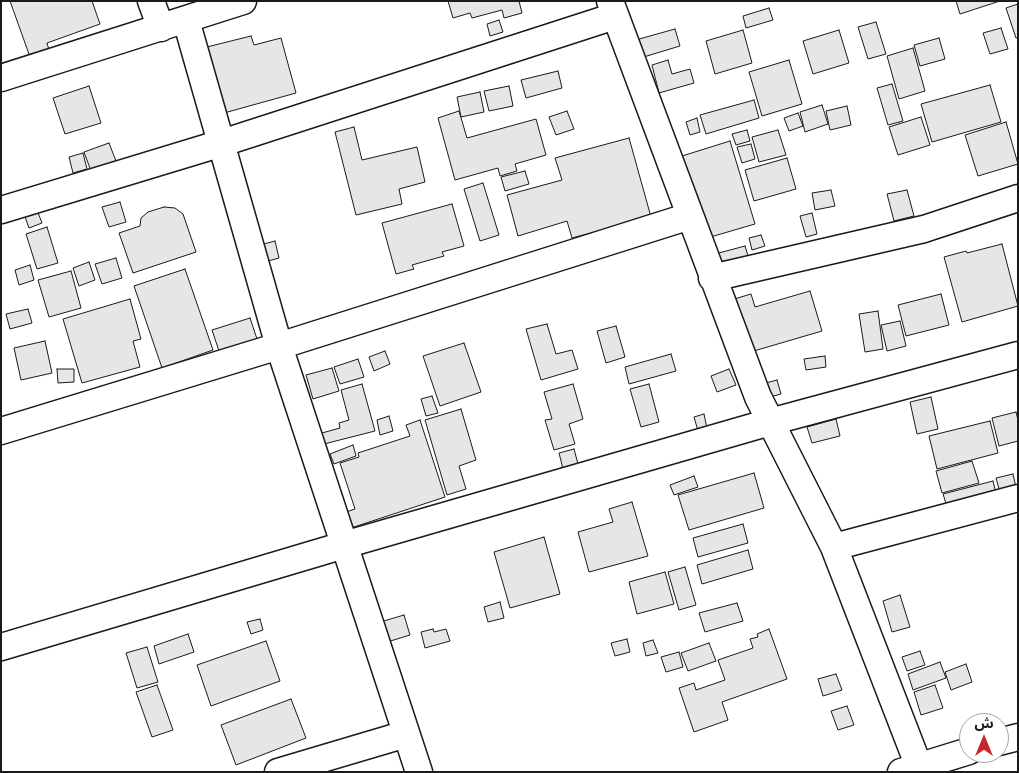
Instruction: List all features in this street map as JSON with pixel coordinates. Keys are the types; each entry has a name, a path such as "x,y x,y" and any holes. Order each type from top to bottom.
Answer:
{"street":[{"path":"151,1 161,28"},
{"path":"1,78 243,1"},
{"path":"1,210 222,143 613,9 712,278 758,396 834,547 914,770 959,754"},
{"path":"186,20 279,346 419,772"},
{"path":"712,278 924,229 1018,198"},
{"path":"1,431 279,346 690,216"},
{"path":"1,647 344,545 770,422 1018,355"},
{"path":"834,547 1018,498"},
{"path":"278,772 406,734"}],"building":[{"path":"10,1 92,1 100,24 47,43 49,50 30,57"},
{"path":"448,1 519,1 522,13 504,18 502,10 472,18 470,13 453,18"},
{"path":"956,1 1000,1 960,14"},
{"path":"1018,4 1018,38 1016,38 1006,8"},
{"path":"769,8 773,20 746,28 743,16"},
{"path":"499,20 503,32 490,36 487,24"},
{"path":"876,22 886,54 868,59 858,27"},
{"path":"1001,28 1008,49 990,54 983,33"},
{"path":"675,29 680,46 637,59 632,41"},
{"path":"743,30 752,63 715,74 706,41"},
{"path":"839,30 849,63 813,74 803,41"},
{"path":"251,36 254,45 281,38 296,93 224,113 207,47"},
{"path":"939,38 945,59 920,66 914,45"},
{"path":"913,48 925,91 899,99 887,56"},
{"path":"668,60 672,74 690,69 694,83 659,93 652,65"},
{"path":"789,60 802,104 762,116 749,72"},
{"path":"558,71 562,88 526,98 521,80"},
{"path":"892,84 903,121 888,125 877,88"},
{"path":"990,85 1001,122 932,142 921,104"},
{"path":"89,86 101,123 65,134 53,98"},
{"path":"509,86 513,106 489,111 484,91"},
{"path":"480,92 484,112 461,117 457,97"},
{"path":"754,100 759,118 706,134 700,115"},
{"path":"822,105 828,124 805,132 800,112"},
{"path":"847,106 851,125 830,130 826,111"},
{"path":"459,111 467,138 536,119 546,155 515,164 517,171 500,176 498,168 455,180 438,118"},
{"path":"567,111 574,129 556,135 549,117"},
{"path":"798,113 803,126 789,131 784,118"},
{"path":"921,117 930,145 898,155 889,127"},
{"path":"697,118 700,132 690,135 686,122"},
{"path":"1006,122 1018,164 978,176 965,135"},
{"path":"354,127 362,160 417,147 425,182 399,189 402,204 356,215 335,132"},
{"path":"747,130 750,141 736,145 732,134"},
{"path":"778,130 786,155 759,162 752,137"},
{"path":"629,138 651,217 572,238 567,221 518,236 507,195 562,180 555,158"},
{"path":"730,141 755,224 707,238 682,156"},
{"path":"109,143 116,161 91,171 84,152"},
{"path":"751,144 755,159 742,163 737,147"},
{"path":"83,153 87,169 73,173 69,157"},
{"path":"787,158 796,189 754,201 745,170"},
{"path":"525,171 529,184 505,191 501,177"},
{"path":"483,183 499,235 480,241 464,189"},
{"path":"831,190 835,206 815,210 812,193"},
{"path":"907,190 914,216 894,221 887,194"},
{"path":"120,202 126,222 109,227 102,207"},
{"path":"452,204 464,246 442,252 444,256 412,265 414,269 396,274 382,223"},
{"path":"164,207 175,208 183,214 196,252 133,273 119,233 140,226 141,218 148,212"},
{"path":"37,210 42,223 29,228 24,214"},
{"path":"812,213 817,234 806,237 800,216"},
{"path":"47,227 58,263 37,269 26,234"},
{"path":"761,235 765,246 752,250 749,238"},
{"path":"275,241 279,258 261,263 256,246"},
{"path":"1002,244 1018,306 962,322 944,257"},
{"path":"745,246 749,259 720,267 715,254"},
{"path":"116,258 122,278 102,284 95,264"},
{"path":"89,262 95,280 79,286 73,268"},
{"path":"30,265 34,280 19,285 15,270"},
{"path":"185,269 213,350 162,368 134,286"},
{"path":"71,271 81,308 49,317 38,280"},
{"path":"810,291 822,331 747,353 731,300 751,294 755,307"},
{"path":"941,294 949,325 906,336 898,305"},
{"path":"130,299 141,339 133,341 140,367 82,383 63,319"},
{"path":"28,309 32,323 10,329 6,314"},
{"path":"878,311 883,349 865,352 859,314"},
{"path":"250,318 257,339 219,351 212,330"},
{"path":"900,321 906,346 887,351 881,325"},
{"path":"547,324 556,354 572,350 578,369 541,380 526,329"},
{"path":"616,326 625,357 606,363 597,331"},
{"path":"45,341 52,373 21,380 14,348"},
{"path":"464,343 481,392 440,406 423,356"},
{"path":"385,351 390,364 374,371 369,357"},
{"path":"671,354 676,371 629,384 625,367"},
{"path":"825,356 826,367 806,370 804,359"},
{"path":"358,359 364,377 340,384 334,367"},
{"path":"332,368 339,391 313,399 306,375"},
{"path":"57,369 74,369 74,382 58,383"},
{"path":"729,369 736,385 717,392 711,376"},
{"path":"777,380 781,394 766,398 762,384"},
{"path":"362,384 375,431 324,444 322,433 340,428 339,423 349,420 341,390"},
{"path":"573,384 583,419 569,424 575,444 554,450 545,420 552,419 544,392"},
{"path":"649,384 659,422 641,427 630,389"},
{"path":"432,396 438,413 426,416 421,399"},
{"path":"931,397 938,429 917,434 910,402"},
{"path":"461,409 476,460 459,466 466,489 447,495 425,420"},
{"path":"1016,412 1018,441 999,446 992,418"},
{"path":"704,414 707,428 698,431 694,417"},
{"path":"389,416 393,431 380,435 377,420"},
{"path":"836,419 840,436 812,443 807,427"},
{"path":"420,420 445,497 348,529 343,513 355,509 340,463 359,457 358,453 410,436 406,425"},
{"path":"990,421 998,453 937,469 929,436"},
{"path":"353,445 356,456 334,464 330,454"},
{"path":"574,449 578,464 563,469 559,453"},
{"path":"972,461 979,483 942,493 936,471"},
{"path":"754,473 764,508 689,530 678,495"},
{"path":"1013,474 1017,492 1001,496 996,478"},
{"path":"694,476 698,487 674,495 670,485"},
{"path":"993,481 997,497 948,510 943,494"},
{"path":"632,502 648,556 589,572 578,532 613,522 609,509"},
{"path":"743,524 748,543 698,557 693,538"},
{"path":"544,537 560,594 510,608 494,552"},
{"path":"748,550 753,569 702,584 697,565"},
{"path":"685,567 696,605 679,610 668,572"},
{"path":"665,572 674,604 637,614 629,582"},
{"path":"900,595 910,627 892,632 883,601"},
{"path":"500,602 504,618 488,622 484,607"},
{"path":"737,603 743,621 705,632 699,613"},
{"path":"404,615 410,635 384,643 377,623"},
{"path":"260,619 263,630 251,634 247,622"},
{"path":"433,629 434,632 446,629 450,641 425,648 421,632"},
{"path":"769,629 787,679 722,702 728,720 694,732 679,688 694,683 696,690 725,680 718,660 753,648 750,639 758,637 757,634"},
{"path":"188,634 194,652 159,664 154,646"},
{"path":"627,639 630,652 615,656 611,643"},
{"path":"653,640 658,653 646,656 643,643"},
{"path":"266,641 280,681 211,706 197,665"},
{"path":"709,643 716,661 688,671 681,653"},
{"path":"147,647 158,682 137,688 126,653"},
{"path":"920,651 925,665 907,671 902,657"},
{"path":"679,652 683,667 666,672 661,657"},
{"path":"940,662 946,678 913,690 908,674"},
{"path":"966,664 972,682 951,690 945,672"},
{"path":"836,674 842,690 823,696 818,679"},
{"path":"157,685 173,730 152,737 136,692"},
{"path":"935,685 943,708 921,715 914,692"},
{"path":"291,699 306,738 236,765 221,725"},
{"path":"847,706 854,725 838,730 831,711"}]}
